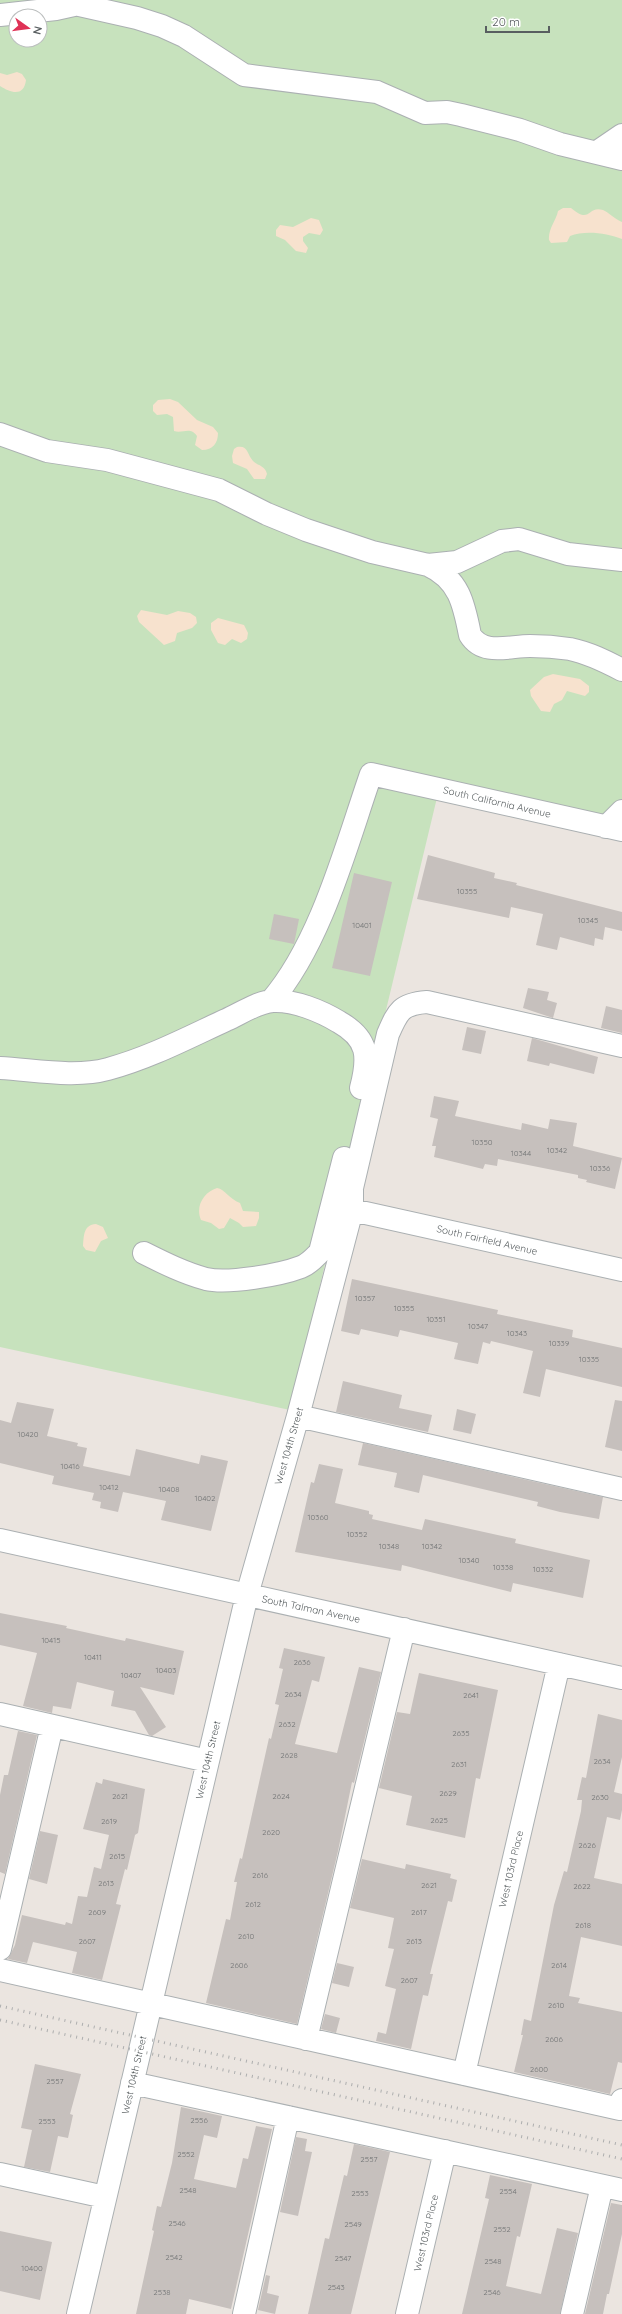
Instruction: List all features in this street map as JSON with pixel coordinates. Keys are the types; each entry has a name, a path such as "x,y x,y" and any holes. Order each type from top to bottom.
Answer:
{"street":[{"path":"0,15 56,9 66,3 111,12 162,26 184,36 244,75 377,92 425,113 447,112 461,115 520,130 560,144 622,159"},
{"path":"598,152 622,136"},
{"path":"0,434 47,451 107,460 219,490 267,514 306,530 372,552 428,565 441,571 455,585 470,635 474,642 481,646 502,648 542,646 570,649 588,654 622,670"},
{"path":"428,565 457,562 502,541 519,539 568,554 622,560"},
{"name":"South California Avenue","path":"271,1001 285,985 306,949 323,910 371,774 614,829"},
{"path":"614,829 622,811"},
{"path":"0,1068 75,1072 108,1069 156,1052 271,1001 292,1004 332,1018 356,1033 365,1049 366,1071 320,1252 308,1263 288,1271 249,1278 218,1280 182,1271 144,1253"},
{"name":"West 104th Street","path":"78,2314 247,1595 298,1416 352,1210 352,1188 388,1034 397,1015 410,1004 427,1002 622,1046"},
{"name":"South Fairfield Avenue","path":"352,1210 622,1270"},
{"path":"298,1416 622,1489"},
{"name":"South Talman Avenue","path":"0,1540 622,1678"},
{"path":"306,2039 404,1629"},
{"name":"West 103rd Place","path":"464,2074 559,1664"},
{"path":"0,1714 208,1761"},
{"path":"0,1949 52,1726"},
{"path":"0,1970 620,2110 622,2100"},
{"path":"132,2083 612,2188 572,2314"},
{"path":"244,2314 288,2117"},
{"name":"West 103rd Place","path":"408,2314 445,2151"},
{"path":"0,2174 105,2197"}],"green space":[{"path":"0,0 622,0 622,821 441,781 290,1410 0,1347"}],"sand":[{"path":"17,72 22,74 26,80 23,89 13,92 0,86 0,73 7,75"},
{"path":"563,208 571,208 582,215 586,215 598,209 605,211 622,222 622,239 610,235 582,233 570,236 567,242 551,243 549,236 551,229 558,211"},
{"path":"311,218 319,220 323,230 320,235 309,233 303,237 303,241 308,248 306,253 296,251 285,240 276,236 276,230 280,225 293,227"},
{"path":"170,399 178,402 197,420 213,427 218,433 216,443 209,449 202,450 195,445 197,436 192,431 174,431 173,417 167,414 157,415 153,411 153,405 158,400"},
{"path":"237,447 243,447 255,463 265,469 267,474 265,479 254,479 247,469 233,463 232,456 234,449"},
{"path":"141,610 167,615 178,611 190,613 196,617 197,623 192,628 177,633 175,641 164,645 139,622 137,616"},
{"path":"218,618 244,625 248,633 247,639 241,643 232,639 225,645 218,643 211,630 211,623"},
{"path":"553,674 580,679 589,686 589,692 585,696 567,691 562,700 554,704 550,712 541,711 531,696 530,690 544,677"},
{"path":"217,1188 240,1203 243,1211 259,1212 259,1218 256,1226 243,1227 230,1218 224,1228 219,1229 211,1223 201,1220 199,1210 202,1200 208,1193"},
{"path":"96,1224 103,1227 108,1238 101,1241 95,1252 86,1250 83,1246 86,1229 89,1226"}],"building":[{"path":"428,855 495,873 494,878 517,883 516,885 622,912 622,931 605,927 603,940 595,938 594,946 560,937 557,950 536,945 543,914 511,907 509,918 417,899"},
{"path":"354,873 392,882 370,976 332,968"},
{"path":"274,914 299,919 294,944 269,939"},
{"path":"528,988 549,992 547,1000 557,1003 553,1018 523,1008"},
{"path":"606,1006 622,1010 622,1033 601,1028"},
{"path":"467,1027 486,1031 481,1054 462,1050"},
{"path":"532,1038 598,1057 594,1074 550,1063 549,1066 527,1061"},
{"path":"434,1096 459,1101 455,1116 521,1130 522,1123 548,1129 550,1119 577,1123 573,1146 622,1158 615,1189 586,1182 587,1180 578,1178 578,1175 498,1159 497,1166 485,1164 483,1169 434,1157 436,1146 432,1146 438,1119 430,1117"},
{"path":"352,1279 498,1310 497,1314 573,1330 572,1337 622,1348 622,1387 546,1369 540,1397 523,1393 533,1351 491,1341 490,1344 483,1342 478,1364 454,1359 458,1343 400,1330 398,1337 361,1329 359,1335 341,1331"},
{"path":"343,1381 402,1395 399,1408 432,1415 428,1432 336,1412"},
{"path":"615,1400 622,1401 622,1451 605,1447"},
{"path":"17,1402 54,1409 47,1436 78,1443 77,1446 87,1448 83,1466 130,1476 136,1449 199,1464 201,1455 228,1461 211,1531 161,1520 166,1501 123,1492 118,1512 100,1508 101,1502 92,1500 94,1493 52,1484 54,1476 0,1463 0,1420 11,1423"},
{"path":"457,1409 476,1414 471,1434 453,1430"},
{"path":"363,1443 603,1497 599,1519 560,1512 537,1506 538,1502 423,1475 419,1493 394,1487 397,1473 358,1465"},
{"path":"319,1464 343,1469 335,1503 369,1511 369,1514 373,1515 372,1519 422,1530 425,1519 516,1539 515,1543 590,1560 583,1598 513,1583 511,1592 402,1565 401,1571 295,1552 311,1482 314,1483"},
{"path":"0,1613 67,1626 66,1628 125,1641 126,1638 184,1651 174,1695 140,1687 166,1727 152,1736 149,1735 135,1711 111,1706 114,1691 77,1682 71,1709 53,1706 52,1713 23,1706 37,1653 0,1645"},
{"path":"284,1648 325,1657 319,1682 312,1680 295,1744 337,1753 359,1667 381,1672 354,1783 352,1782 338,1851 297,2024 206,2003 226,1919 230,1920 237,1882 234,1882 240,1858 242,1859 269,1738 271,1739 279,1705 275,1704 283,1669 279,1668"},
{"path":"419,1673 498,1690 480,1779 476,1778 465,1838 406,1825 412,1796 379,1788 397,1712 410,1714"},
{"path":"598,1714 622,1720 622,1757 614,1792 622,1794 622,1810 620,1820 607,1817 594,1878 622,1884 622,1946 581,1937 569,1996 580,1998 578,2003 622,2012 622,2063 618,2062 610,2094 514,2072 523,2035 521,2035 524,2019 531,2021 554,1905 564,1871 567,1872 581,1811 582,1800 577,1800 582,1777 586,1778"},
{"path":"18,1731 37,1735 5,1874 0,1872 0,1795 4,1775 8,1775"},
{"path":"103,1779 145,1789 138,1833 135,1835 127,1870 125,1869 116,1904 121,1905 102,1980 72,1973 77,1952 33,1942 27,1963 8,1959 15,1945 22,1915 65,1925 66,1922 72,1924 78,1896 87,1897 94,1867 101,1869 109,1835 83,1829 96,1782 102,1784"},
{"path":"40,1831 58,1835 47,1884 29,1879"},
{"path":"362,1859 405,1869 406,1864 451,1874 450,1878 457,1880 452,1902 448,1901 430,1974 433,1974 428,1996 423,1995 411,2049 376,2041 378,2032 386,2034 396,1989 385,1986 394,1949 388,1948 394,1918 350,1908"},
{"path":"337,1963 354,1967 349,1987 332,1983"},
{"path":"325,2014 340,2018 336,2033 321,2029"},
{"path":"35,2064 81,2074 70,2114 73,2115 68,2138 58,2136 50,2172 24,2167 32,2130 21,2128"},
{"path":"181,2107 222,2116 217,2138 204,2135 194,2179 236,2188 243,2158 248,2159 256,2126 272,2129 231,2309 189,2299 186,2314 136,2314 154,2231 152,2230 157,2206 161,2207 172,2163"},
{"path":"296,2137 307,2139 305,2151 312,2152 298,2216 280,2212"},
{"path":"354,2144 390,2152 351,2314 308,2314 325,2238 329,2239 344,2175 347,2176"},
{"path":"490,2175 532,2184 520,2237 517,2236 506,2286 541,2294 557,2228 578,2233 560,2314 462,2314 489,2199 485,2198"},
{"path":"611,2203 622,2205 622,2234 609,2294 607,2294 603,2314 585,2314"},
{"path":"0,2231 52,2242 40,2300 0,2291"},
{"path":"266,2275 270,2276 267,2293 279,2296 275,2314 258,2310"}],"railway":[{"path":"0,2006 622,2145"},
{"path":"0,2020 622,2159"}]}
